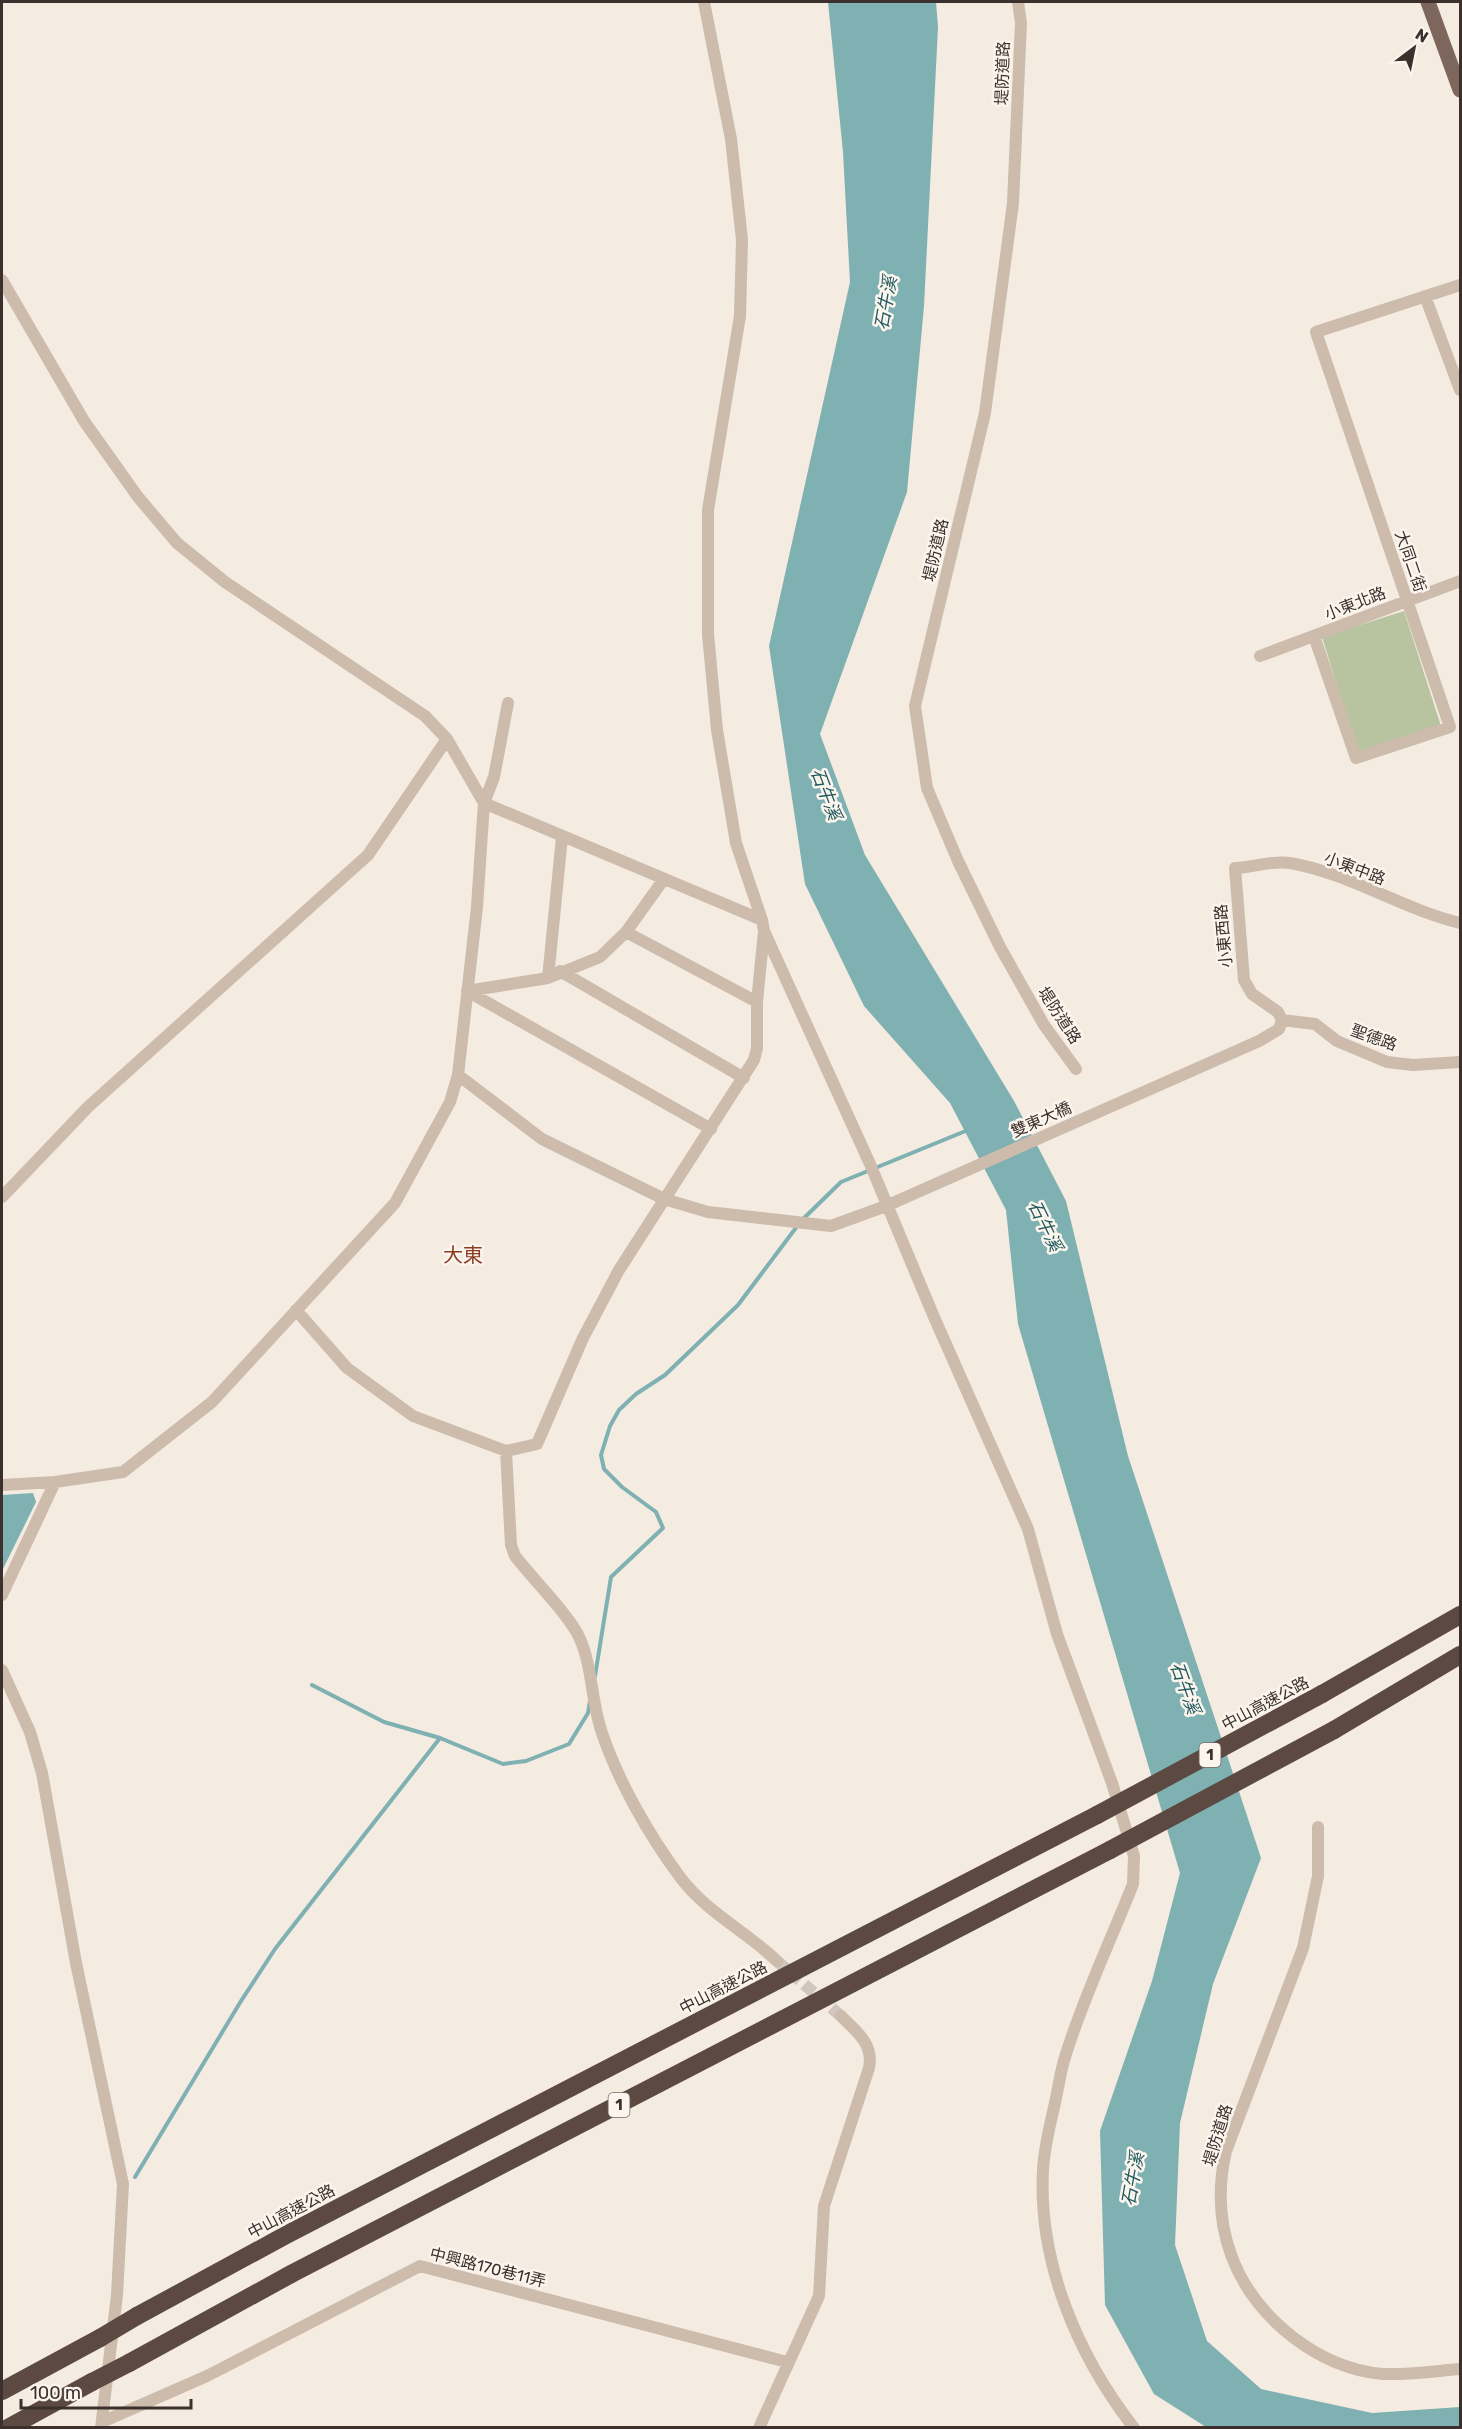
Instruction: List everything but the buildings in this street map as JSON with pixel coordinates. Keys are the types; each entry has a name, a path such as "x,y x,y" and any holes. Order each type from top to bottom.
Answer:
{"highway":[{"name":"中山高速公路","path":"2,2391 297,2229 1098,1815 1322,1694 1461,1615"},
{"name":"1","path":"8,2427 293,2273 1110,1850 1334,1730 1461,1655"}],"main road":[{"path":"1428,2 1461,90"}],"street":[{"path":"704,2 731,139 742,240 740,316 708,510 708,634 717,730 736,843 763,925 1028,1529 1057,1634 1112,1783 1134,1856 1133,1884 1065,2055 1043,2169 1043,2199 1050,2257 1067,2311 1095,2371 1134,2427"},
{"name":"堤防道路","path":"1018,2 1021,22 1013,203 985,413 915,706 927,788 958,861 1044,1025 1076,1069"},
{"path":"2,280 84,421 138,496 177,543 225,582 403,700 447,739 484,803 664,879 763,925"},
{"name":"大同二街","path":"1314,636 1356,758 1450,727 1316,332 1461,285"},
{"path":"1425,296 1461,390"},
{"name":"小東北路","path":"1260,656 1461,581"},
{"path":"2,1485 55,1482 123,1472 212,1402 400,1195 450,1102 458,1075 477,907 484,803 494,777 508,703"},
{"path":"2,1197 88,1107 368,855 447,739"},
{"path":"548,978 562,837"},
{"name":"小東中路","path":"1235,868 1263,863 1289,863 1351,881 1438,917 1461,922"},
{"name":"小東西路","path":"1235,868 1244,980 1252,994 1278,1012 1282,1020"},
{"path":"467,991 548,978 560,971 600,957 626,932 664,879"},
{"path":"296,1310 347,1368 413,1416 506,1451 537,1444 583,1338 618,1270 744,1078 757,1048 757,1002 763,925"},
{"path":"626,932 757,1002"},
{"path":"560,971 744,1078"},
{"path":"467,991 711,1129"},
{"name":"聖德路","path":"1282,1020 1314,1024 1337,1041 1387,1062 1413,1065 1461,1062"},
{"name":"雙東大橋","path":"458,1075 542,1138 664,1199 708,1212 831,1226 886,1206 1272,1035 1279,1029 1282,1020"},
{"path":"506,1451 513,1551 580,1638 602,1733 623,1780 681,1878 709,1906 777,1961"},
{"path":"2,1595 55,1482"},
{"path":"2,1670 30,1732 42,1773 76,1963 123,2184 117,2295 101,2425"},
{"name":"堤防道路","path":"1318,1827 1318,1876 1303,1948 1222,2167 1220,2216 1227,2248 1240,2278 1258,2305 1281,2328 1316,2353 1347,2366 1382,2374 1461,2369"},
{"path":"759,2427 819,2296 824,2206 872,2057 869,2046 841,2016"},
{"name":"中興路170巷11弄","path":"101,2425 207,2376 420,2266 787,2362"}],"green space":[{"path":"1404,611 1441,726 1358,752 1322,637"}],"water":[{"name":"石牛溪","path":"828,2 936,2 938,27 924,306 907,492 820,734 865,855 1014,1101 1066,1201 1128,1456 1261,1858 1213,1984 1180,2123 1175,2245 1207,2341 1261,2389 1372,2413 1460,2407 1460,2427 1206,2427 1154,2394 1105,2305 1100,2131 1152,1981 1180,1873 1018,1324 1006,1210 950,1103 864,1006 805,884 769,646 850,282 843,152"},
{"path":"33,1493 36,1502 2,1571 2,1495"}],"waterway":[{"path":"803,1219 841,1182 968,1130"},
{"path":"595,1676 611,1577 663,1528 656,1512 622,1487 604,1469 601,1455 610,1426 619,1410 636,1394 665,1375 738,1305 798,1225"},
{"path":"312,1685 384,1722 440,1738"},
{"path":"135,2177 275,1949 440,1738 503,1764 526,1761 569,1744 588,1713 590,1701"}],"tunnel":[{"path":"777,1961 841,2016"}],"district":[{"name":"大東","path":"463,1255"}]}
